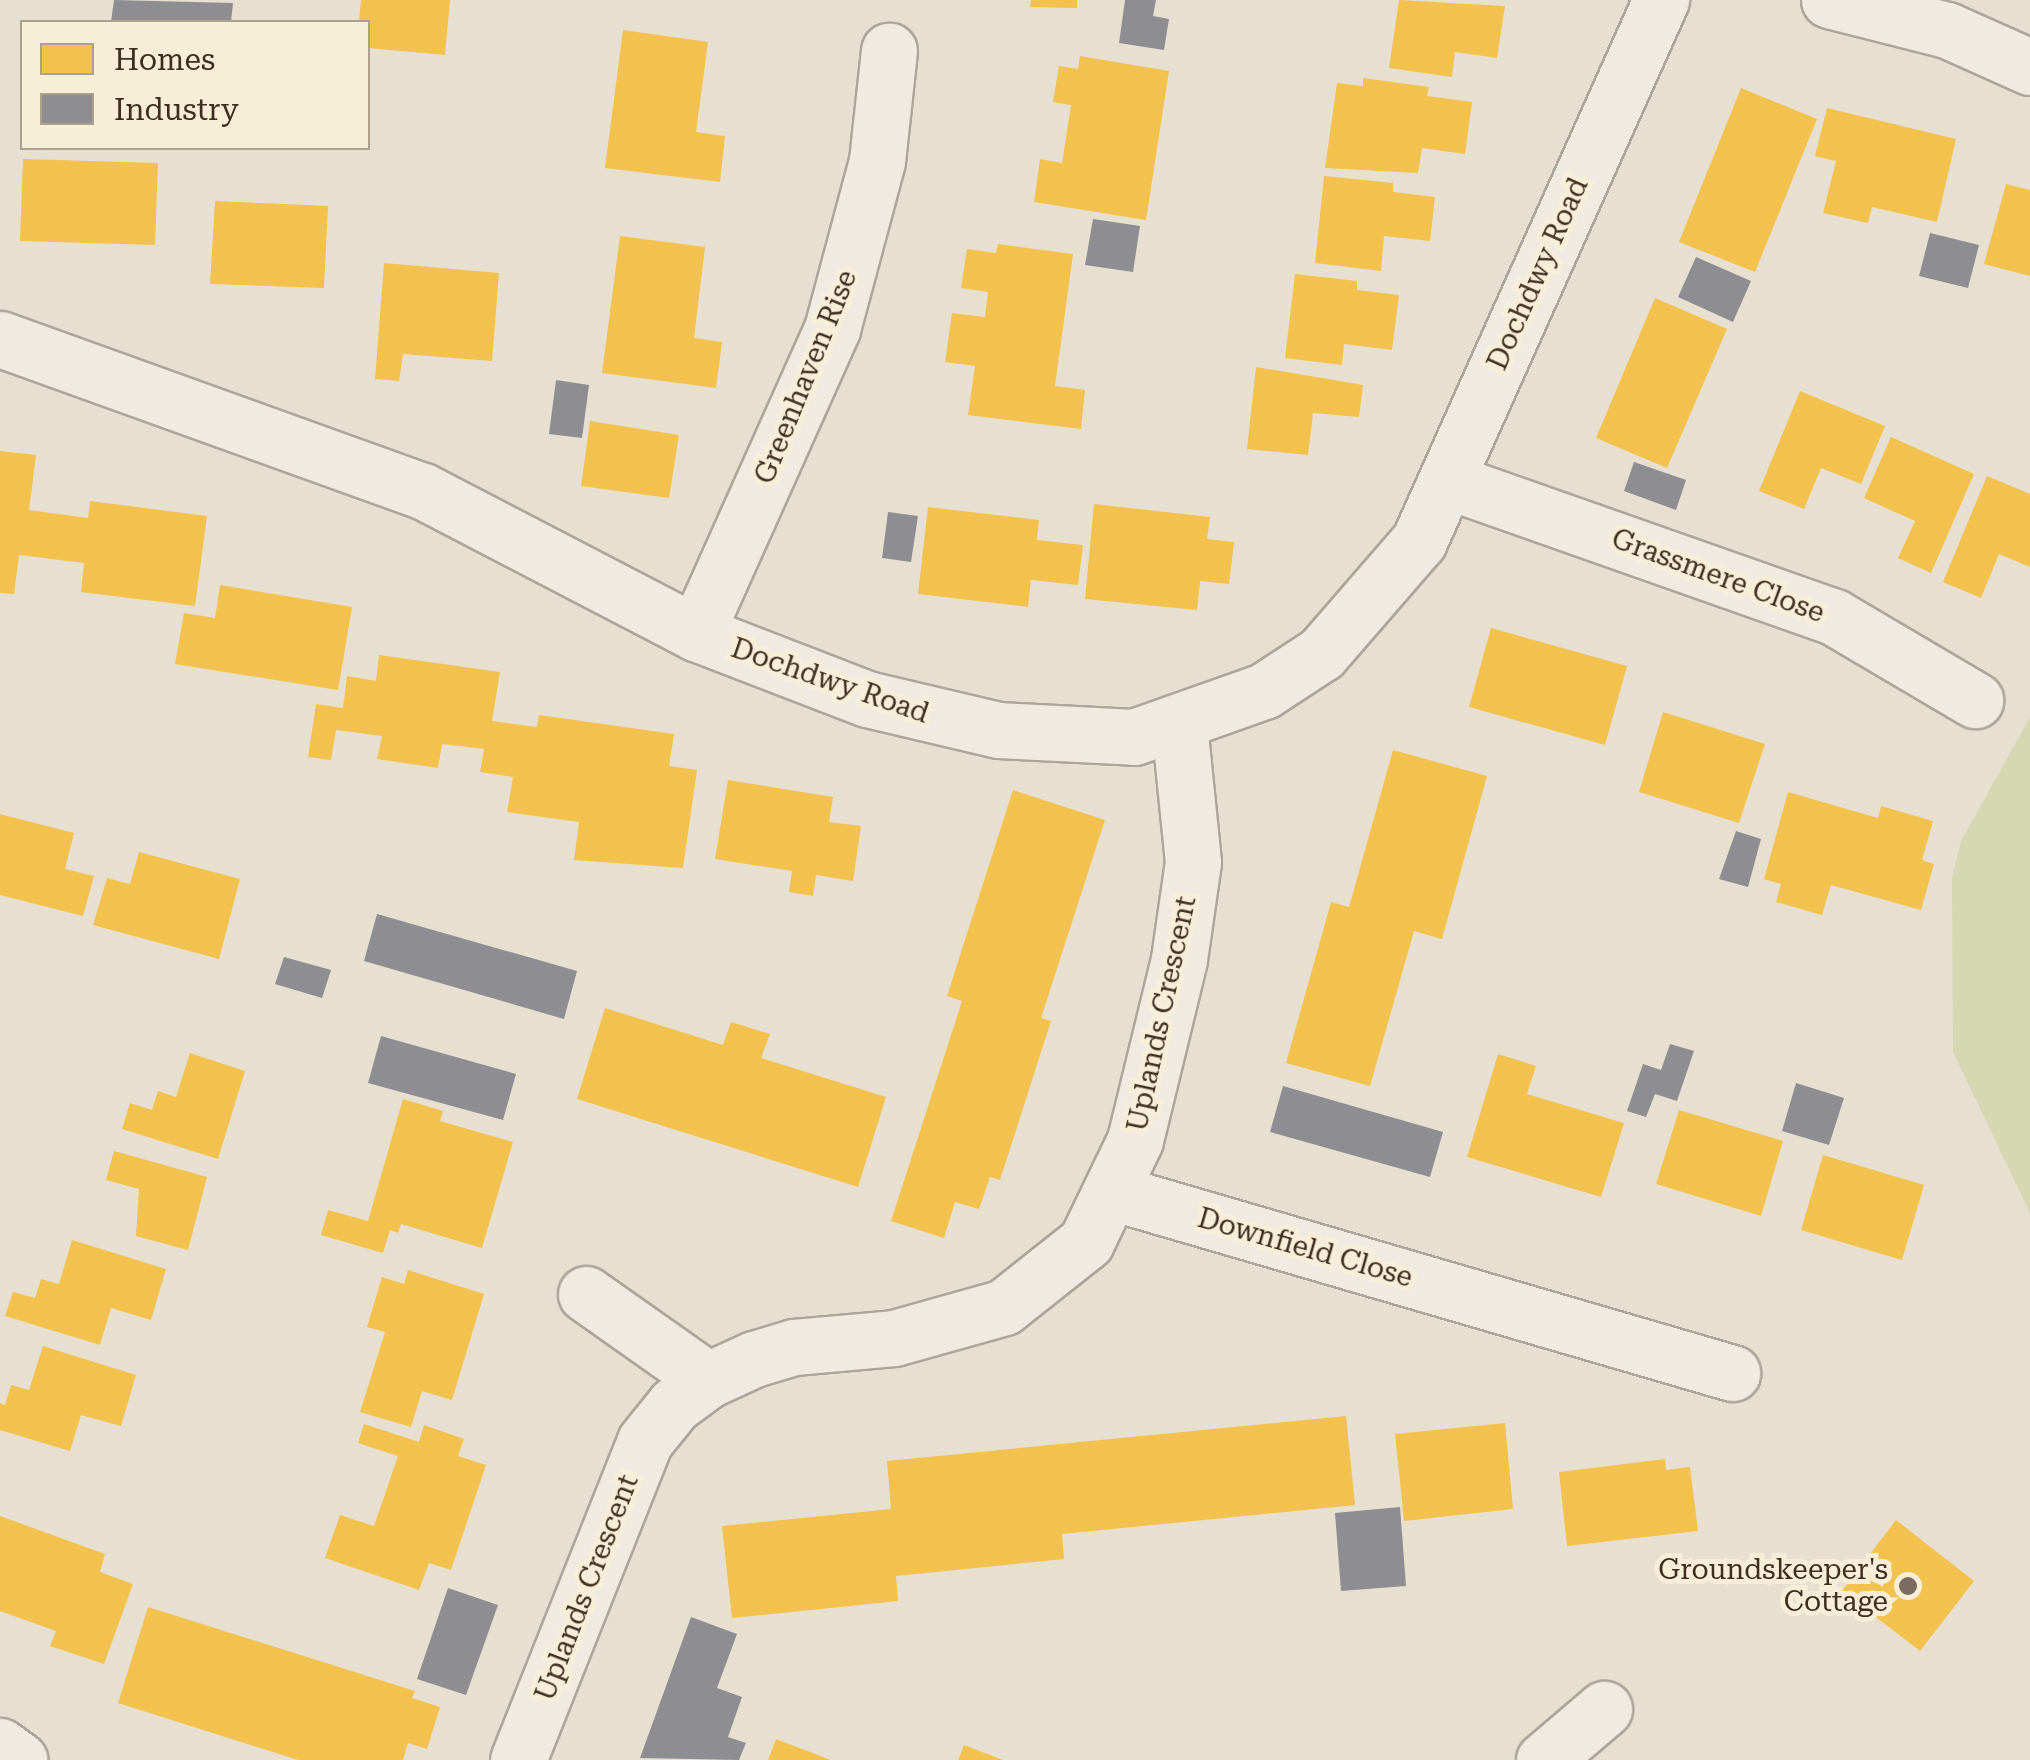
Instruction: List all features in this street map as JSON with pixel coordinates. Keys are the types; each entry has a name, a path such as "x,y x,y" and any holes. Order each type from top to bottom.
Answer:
{"street":[{"name":"Dochdwy Road","path":"0,339 423,491 696,634 867,699 966,724 1076,738 1134,736 1264,691 1322,653 1420,541 1661,0"},
{"path":"1829,0 1948,30 2030,67"},
{"name":"Greenhaven Rise","path":"696,634 832,329 877,161 889,51"},
{"name":"Grassmere Close","path":"1448,481 1834,617 1975,700"},
{"name":"Uplands Crescent","path":"518,1760 645,1441 674,1405 708,1380 794,1348 894,1338 1004,1307 1086,1242 1115,1193 1156,1068 1193,862 1179,723"},
{"name":"Downfield Close","path":"1115,1193 1732,1372"},
{"path":"586,1294 708,1380"},
{"path":"1544,1760 1604,1709"},
{"path":"0,1746 20,1760"}],"green space":[{"path":"2030,717 2030,1213 1953,1052 1952,878 1961,841"}],"building: Homes":[{"path":"361,0 450,0 445,55 370,48 370,20 359,20"},
{"path":"1031,0 1077,0 1077,8 1030,7"},
{"path":"1399,0 1505,6 1497,58 1455,52 1452,77 1389,68"},
{"path":"623,30 708,42 696,132 725,136 720,182 605,168"},
{"path":"1080,56 1169,71 1146,220 1034,202 1040,159 1062,163 1071,105 1053,102 1059,66 1078,69"},
{"path":"1363,78 1429,87 1427,96 1472,102 1465,154 1422,148 1418,173 1325,168 1337,83 1363,86"},
{"path":"1741,88 1817,119 1755,272 1679,242"},
{"path":"1827,108 1956,139 1937,222 1872,207 1868,223 1823,213 1836,161 1815,156"},
{"path":"23,159 158,163 155,245 20,241"},
{"path":"1324,176 1393,183 1393,192 1435,197 1430,241 1384,236 1381,271 1315,263"},
{"path":"2006,184 2030,190 2030,276 1984,264"},
{"path":"215,201 328,206 324,288 210,284"},
{"path":"620,236 705,247 694,338 722,342 716,388 602,373"},
{"path":"998,244 1073,254 1055,386 1085,390 1081,429 968,415 975,366 945,362 952,313 985,317 988,292 961,288 967,249 996,253"},
{"path":"384,263 499,273 492,361 403,354 399,381 375,379"},
{"path":"1295,274 1357,281 1357,290 1399,295 1392,350 1344,344 1342,365 1285,358"},
{"path":"1655,298 1727,329 1667,468 1596,438"},
{"path":"1256,367 1363,385 1359,417 1313,413 1308,455 1247,449"},
{"path":"1800,391 1885,426 1861,484 1821,468 1804,509 1759,491"},
{"path":"590,421 679,435 669,498 581,486"},
{"path":"1891,437 1974,474 1931,573 1898,558 1915,521 1864,498"},
{"path":"0,451 36,455 29,510 88,518 90,501 207,516 195,606 81,592 84,563 19,555 14,594 0,593"},
{"path":"1987,476 2030,494 2030,567 1999,554 1981,598 1943,582"},
{"path":"1094,504 1210,517 1207,539 1234,542 1229,584 1200,581 1197,610 1085,599"},
{"path":"928,507 1039,520 1037,540 1083,545 1078,585 1031,580 1028,607 918,594"},
{"path":"220,585 352,607 338,690 175,664 184,613 215,618"},
{"path":"1491,628 1627,666 1605,745 1469,707"},
{"path":"379,655 500,672 492,721 537,727 539,715 674,734 669,766 697,770 683,868 574,860 579,822 507,812 513,777 480,772 484,749 442,744 438,768 377,759 382,736 336,730 331,760 308,757 316,704 343,708 347,676 376,681"},
{"path":"1663,712 1765,744 1739,823 1639,792"},
{"path":"1393,750 1487,776 1442,939 1414,931 1370,1086 1286,1063 1331,902 1349,907"},
{"path":"728,780 833,797 829,822 861,826 853,881 816,875 813,896 789,892 792,871 715,859"},
{"path":"1013,790 1105,820 1041,1018 1051,1021 1000,1180 990,1177 979,1209 955,1202 944,1238 891,1221 962,1001 947,996"},
{"path":"1788,792 1878,818 1881,806 1933,821 1922,860 1934,864 1921,910 1831,885 1822,915 1776,902 1781,884 1764,879"},
{"path":"0,814 74,833 65,869 94,876 83,916 0,895"},
{"path":"139,852 240,879 219,959 93,925 107,878 130,884"},
{"path":"605,1008 723,1045 731,1022 770,1034 761,1058 886,1097 858,1187 577,1099"},
{"path":"190,1053 245,1071 218,1159 122,1129 130,1103 152,1110 158,1091 176,1097"},
{"path":"1498,1054 1536,1066 1527,1094 1624,1123 1601,1197 1467,1157"},
{"path":"403,1099 443,1111 440,1121 513,1142 482,1248 401,1224 398,1233 390,1230 383,1253 321,1235 328,1210 368,1221"},
{"path":"1679,1110 1783,1141 1761,1216 1656,1184"},
{"path":"114,1151 207,1177 188,1250 136,1236 139,1189 106,1180"},
{"path":"1823,1155 1924,1185 1902,1260 1801,1230"},
{"path":"72,1240 166,1269 151,1320 111,1308 100,1345 5,1316 13,1292 35,1298 41,1279 59,1284"},
{"path":"408,1270 484,1294 452,1400 422,1391 411,1427 360,1412 385,1332 367,1327 382,1277 404,1284"},
{"path":"43,1346 136,1375 121,1426 81,1415 70,1451 0,1430 0,1403 5,1405 11,1385 29,1390"},
{"path":"1346,1416 1355,1505 1062,1534 1064,1559 896,1576 898,1601 732,1618 722,1526 891,1509 887,1461"},
{"path":"1505,1423 1513,1509 1404,1521 1395,1434"},
{"path":"364,1424 419,1442 424,1425 464,1439 458,1456 486,1465 451,1570 429,1563 419,1590 325,1558 340,1515 374,1526 398,1456 358,1443"},
{"path":"1665,1459 1666,1470 1690,1467 1698,1531 1567,1546 1559,1472"},
{"path":"0,1516 105,1554 100,1572 133,1584 104,1664 50,1646 56,1631 0,1611"},
{"name":"Groundskeeper's Cottage","path":"1896,1520 1974,1581 1920,1651 1842,1591"},
{"path":"148,1607 415,1691 412,1698 440,1707 427,1749 408,1743 403,1760 298,1760 118,1703"},
{"path":"776,1739 831,1760 768,1760"},
{"path":"964,1745 1003,1760 958,1760"}],"building: Industry":[{"path":"114,0 233,3 231,20 111,20"},
{"path":"1125,0 1156,0 1153,16 1169,19 1164,50 1119,43"},
{"path":"1093,219 1140,226 1133,272 1085,265"},
{"path":"1930,233 1979,245 1968,288 1919,276"},
{"path":"1696,257 1751,281 1733,322 1678,297"},
{"path":"556,380 589,385 582,438 549,434"},
{"path":"1634,462 1686,480 1676,510 1624,491"},
{"path":"888,512 918,516 911,562 882,558"},
{"path":"1736,831 1761,839 1748,887 1719,879"},
{"path":"377,914 577,971 564,1019 364,961"},
{"path":"284,957 331,970 322,998 275,984"},
{"path":"381,1036 516,1074 503,1120 368,1083"},
{"path":"1670,1044 1694,1051 1677,1101 1655,1094 1646,1117 1627,1111 1643,1064 1661,1070"},
{"path":"1796,1083 1844,1098 1829,1145 1782,1131"},
{"path":"1283,1086 1443,1132 1430,1177 1270,1132"},
{"path":"1400,1507 1406,1586 1341,1591 1335,1513"},
{"path":"448,1588 498,1605 466,1695 417,1679"},
{"path":"691,1617 737,1634 717,1688 742,1697 728,1737 746,1743 739,1760 640,1758"}],"place":[{"name":"Groundskeeper's Cottage","path":"1908,1586"}]}
